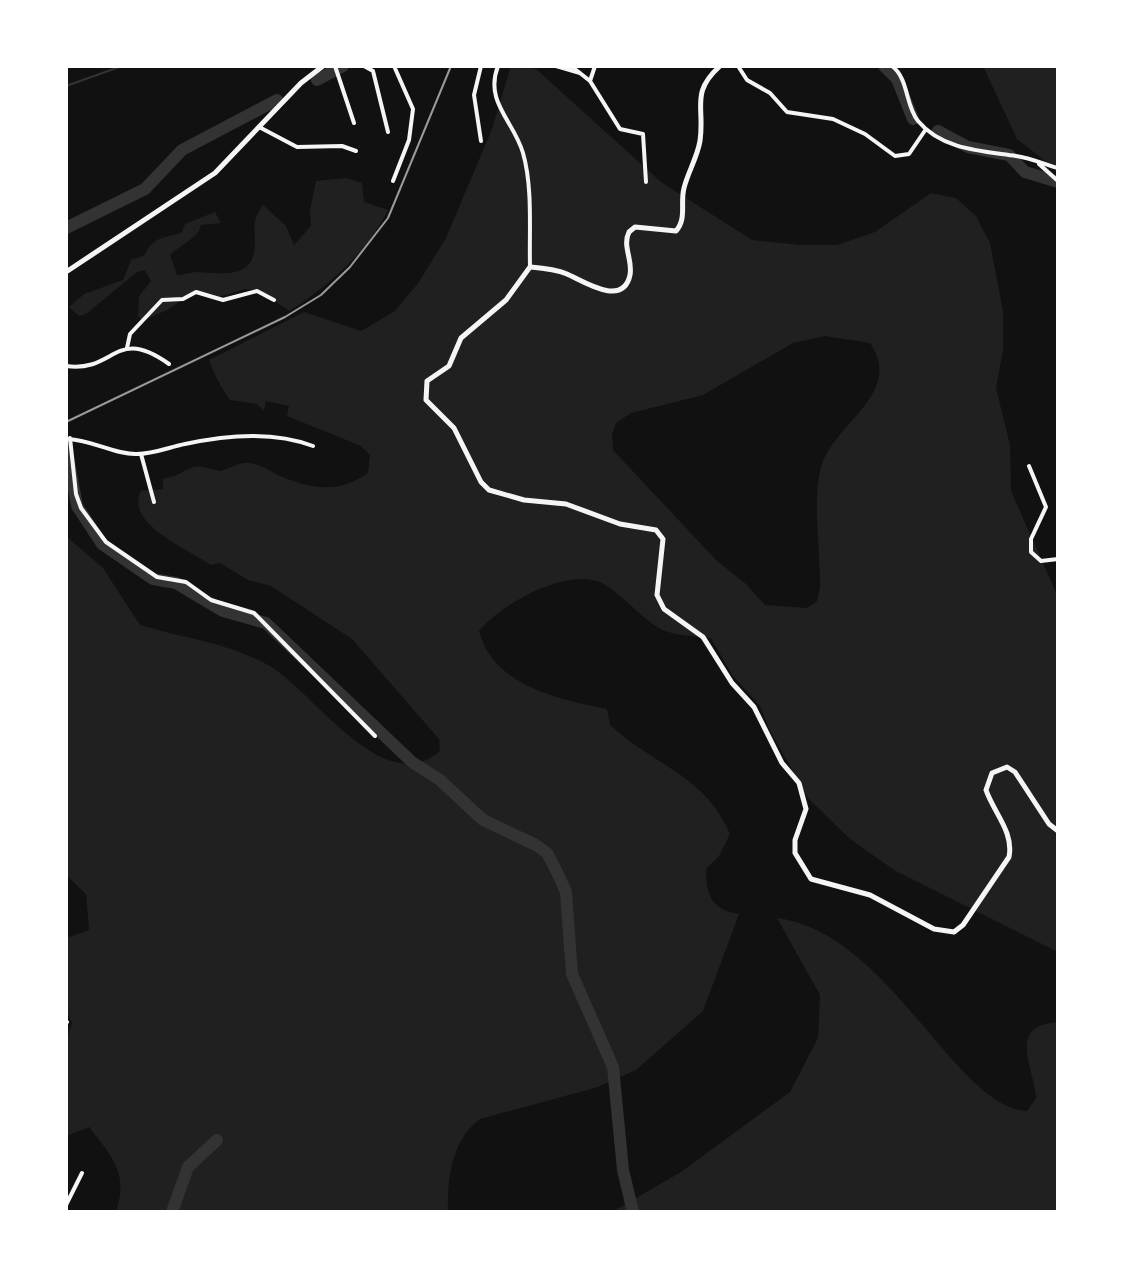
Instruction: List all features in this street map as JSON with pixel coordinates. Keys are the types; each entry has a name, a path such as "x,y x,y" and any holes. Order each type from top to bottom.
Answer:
{"street":[{"path":"66,272 196,188 261,128 301,83 323,66"},
{"path":"335,66 354,123"},
{"path":"364,66 373,71 388,132"},
{"path":"393,181 409,140 413,109 394,66"},
{"path":"481,66 474,95 481,141"},
{"path":"498,66 493,89 496,102 516,136 527,175 530,267 506,300 461,338 449,366 427,381 426,400 454,428 481,482 489,490 524,500 566,504 620,524 656,530 663,539 657,595 664,609 703,637 732,683 754,707 782,763 799,783 806,809 795,840 795,853 805,873 819,882 870,895 934,929 954,932 963,925 1009,857 1012,845 986,790 992,773 1007,767 1015,772 1049,824 1058,831"},
{"path":"556,66 582,74"},
{"path":"571,66 590,81 620,129 643,134 646,182"},
{"path":"590,81 595,66"},
{"path":"530,267 564,272 602,291 624,287 631,269 626,238 629,232 644,227 667,232 680,226 684,188 695,164 701,137 699,99 702,86 720,66"},
{"path":"738,66 747,80 770,93 787,112 833,119 865,134 895,156 909,154 926,129"},
{"path":"892,66 903,79 913,112 926,129 970,151 1019,156 1058,168"},
{"path":"261,128 297,147 342,146 356,151"},
{"path":"1038,162 1058,181"},
{"path":"127,348 130,334 162,300 183,299 196,292 223,300 257,291 274,300"},
{"path":"66,366 80,368 127,348 149,350 169,364"},
{"path":"313,446 300,441 254,436 213,439 141,454 68,438 81,508 106,542 157,577 186,582 211,600 254,613 375,736"},
{"path":"141,454 154,502"},
{"path":"1029,466 1046,507 1031,539 1031,552 1041,561 1058,559"},
{"path":"66,1205 82,1173"}],"shaded area":[{"path":"511,66 536,69 661,182 752,240 837,245 875,232 931,193 956,198 976,216 990,243 1003,311 1003,350 996,388 1010,445 1011,491 1058,597 1058,952 894,870 850,839 808,798 770,731 760,706 732,675 711,638 663,630 604,584 590,579 556,583 503,609 479,631 498,665 513,677 549,694 607,709 610,725 692,784 719,814 730,834 719,856 706,869 707,886 716,905 739,914 703,1011 636,1070 598,1087 480,1119 457,1149 450,1173 448,1212 116,1212 120,1198 119,1175 111,1157 89,1127 66,1136 66,1041 72,1023 66,1010 66,938 89,930 86,894 66,875 66,536 103,568 140,625 221,646 268,665 349,736 372,752 395,762 418,763 440,751 439,739 352,639 271,586 248,580 220,563 211,565 174,543 149,524 141,514 138,503 141,491 163,489 163,479 194,467 221,471 250,463 291,480 324,487 346,484 368,473 370,455 361,446 287,416 289,406 266,401 264,411 257,404 230,400 209,360 304,312 361,331 395,311 419,282 446,238 492,129","holes":["825,336 870,343 878,361 879,377 864,406 829,449 819,478 820,588 817,601 807,608 765,605 746,584 717,561 613,450 612,435 616,423 631,413 703,395 793,343"]},
{"path":"983,66 1058,66 1058,171 1017,139"},
{"path":"347,178 362,183 364,202 388,210 358,254 318,291 289,311 261,291 245,289 219,297 195,292 142,321 138,316 139,296 151,281 145,270 137,272 86,314 79,316 69,307 84,294 123,280 131,260 145,255 156,241 182,232 185,224 215,212 221,223 201,225 193,238 170,255 177,275 239,271 251,261 255,224 263,205 286,226 294,245 311,226 310,210 316,181"},
{"path":"777,918 817,930 853,954 886,984 973,1082 1000,1102 1027,1111 1036,1098 1028,1060 1028,1039 1042,1025 1058,1022 1058,1212 612,1212 681,1172 790,1092 818,1038 820,995"}],"waterway":[{"path":"66,86 122,66"},
{"path":"317,80 343,66"},
{"path":"884,66 897,79 913,119"},
{"path":"66,228 145,189 182,150 277,100"},
{"path":"938,131 968,147 1009,155 1025,172 1058,182"},
{"path":"66,445 77,506 102,544 153,579 176,583 223,611 266,623 412,762 440,780 483,820 547,853 566,892 572,974 613,1067 623,1170 633,1212"},
{"path":"172,1212 188,1167 217,1140"}],"railway":[{"path":"66,422 285,317 321,295 350,267 388,218 451,66"}]}
